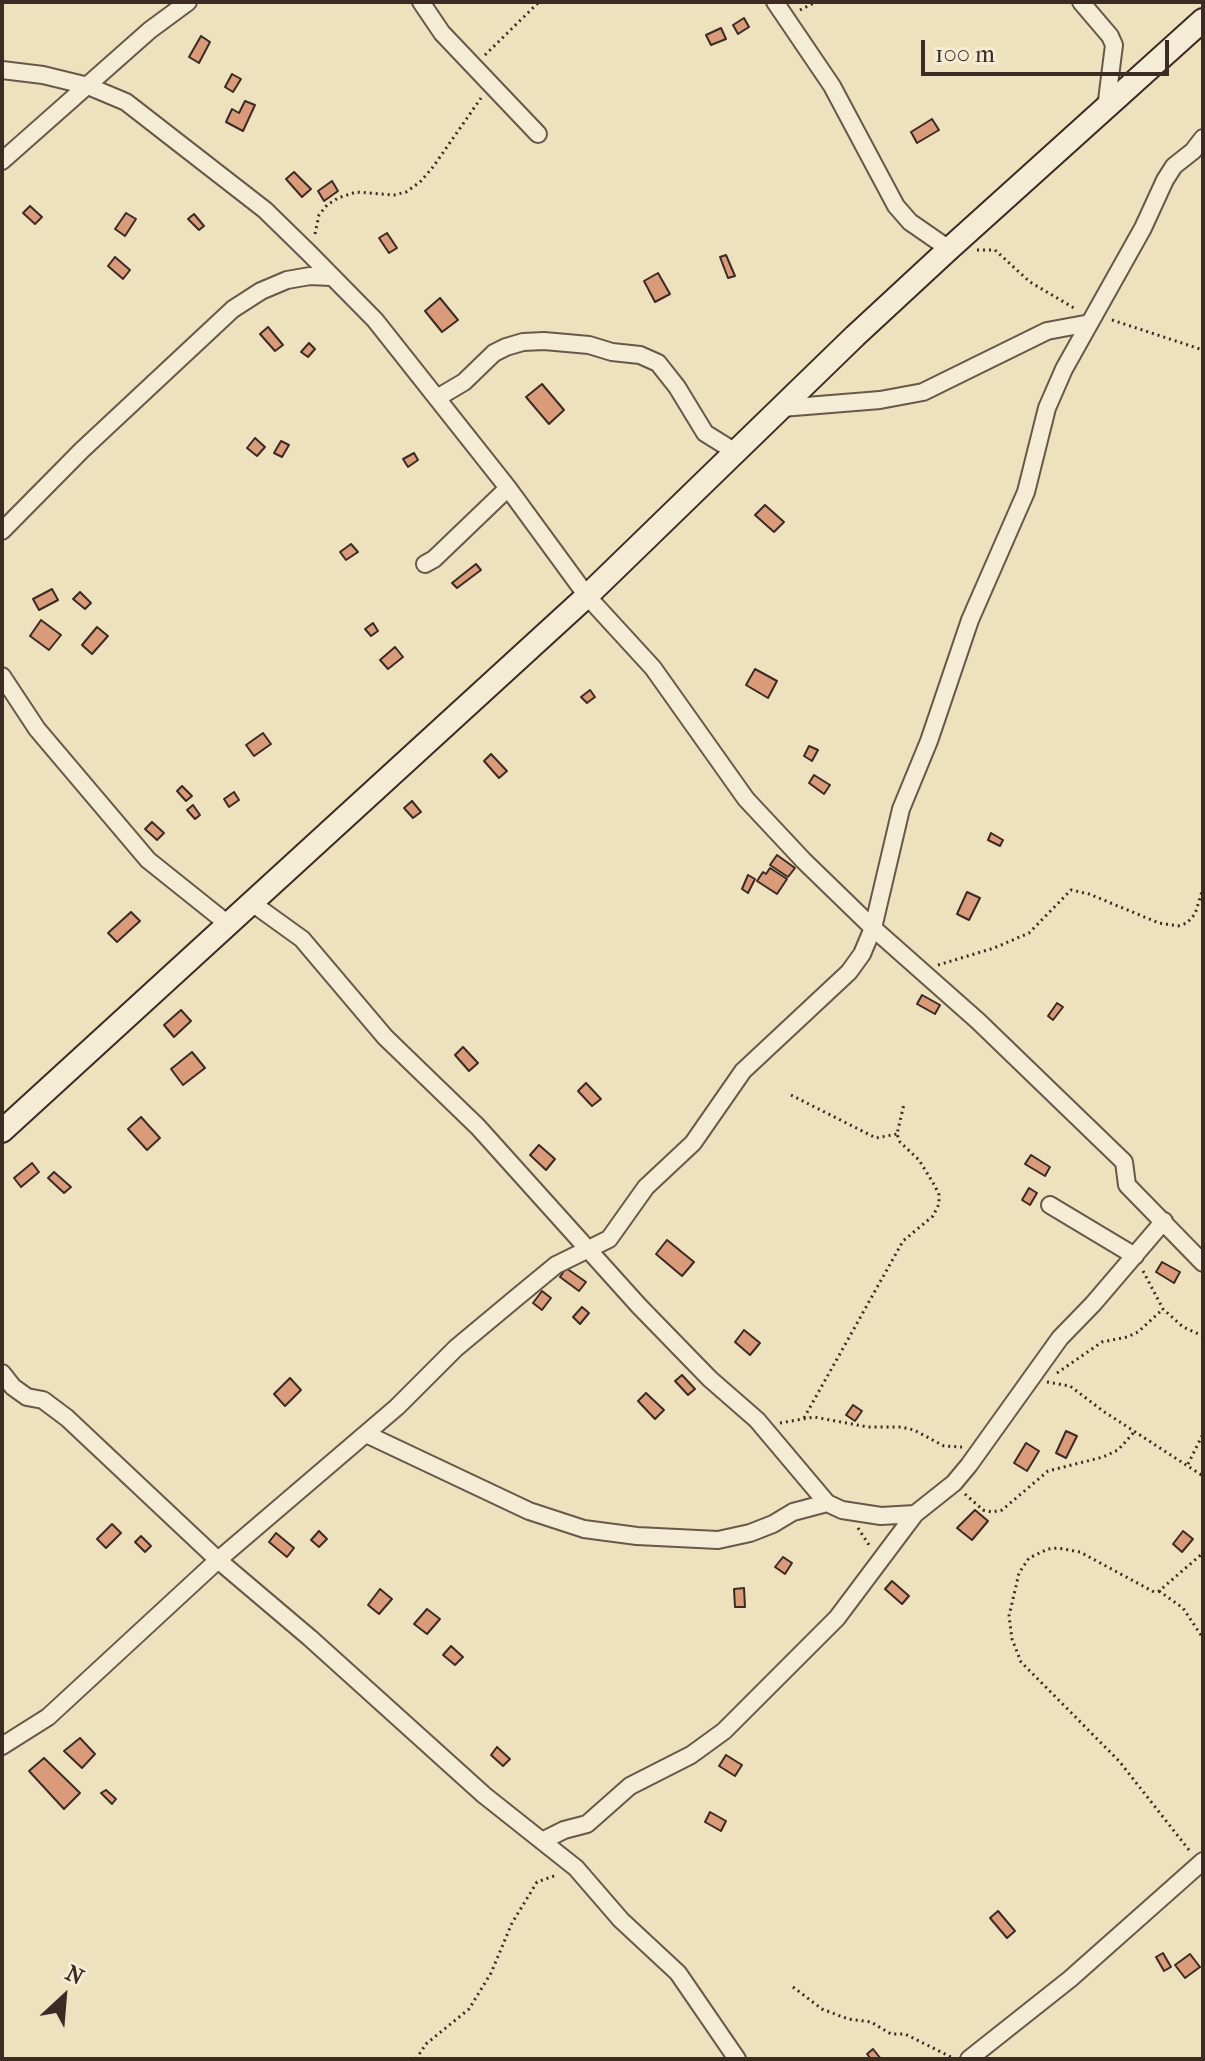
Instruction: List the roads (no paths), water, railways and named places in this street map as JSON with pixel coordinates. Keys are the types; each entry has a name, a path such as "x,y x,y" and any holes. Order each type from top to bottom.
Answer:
{"main road":[{"path":"2,1131 587,596 952,246 1203,20"}],"street":[{"path":"2,161 150,30 188,2"},
{"path":"421,2 442,33 538,134"},
{"path":"775,2 832,86 896,206 910,222 952,246"},
{"path":"1081,2 1114,45 1106,108"},
{"path":"2,70 43,75 88,86 126,102 265,210 309,253 375,320 508,488 587,596 653,668 746,799 873,928 922,970 1124,1162 1127,1185 1203,1263"},
{"path":"2,1746 48,1717 218,1560 366,1434 480,1328 556,1265 609,1239 646,1187 693,1143 743,1071 849,972 862,954 873,928 901,809 929,741 970,620 1026,492 1047,408 1170,173 1203,138"},
{"path":"2,531 82,450 233,309 261,291 287,280 310,276 331,277"},
{"path":"782,408 880,400 923,392 1047,331 1092,320"},
{"path":"437,398 464,382 494,353 506,347 544,341 589,345 612,352 640,355 658,363 705,433 737,453"},
{"path":"425,564 508,488"},
{"path":"2,676 37,729 148,860 228,924"},
{"path":"252,903 302,939 385,1037 478,1127 588,1250 710,1379 757,1420 835,1507"},
{"path":"1050,1205 1135,1256"},
{"path":"542,1841 564,1830 587,1824 630,1786 691,1755 724,1731 837,1618 915,1514 954,1483 1060,1338 1164,1221"},
{"path":"2,1373 13,1387 27,1397 43,1400 67,1418 218,1560 484,1795 576,1868 621,1920 678,1973 737,2059"},
{"path":"366,1434 529,1511 584,1529 637,1536 718,1540 750,1533 793,1512 835,1507 881,1516 915,1514"},
{"path":"969,2059 1070,1979 1200,1863"}]}
